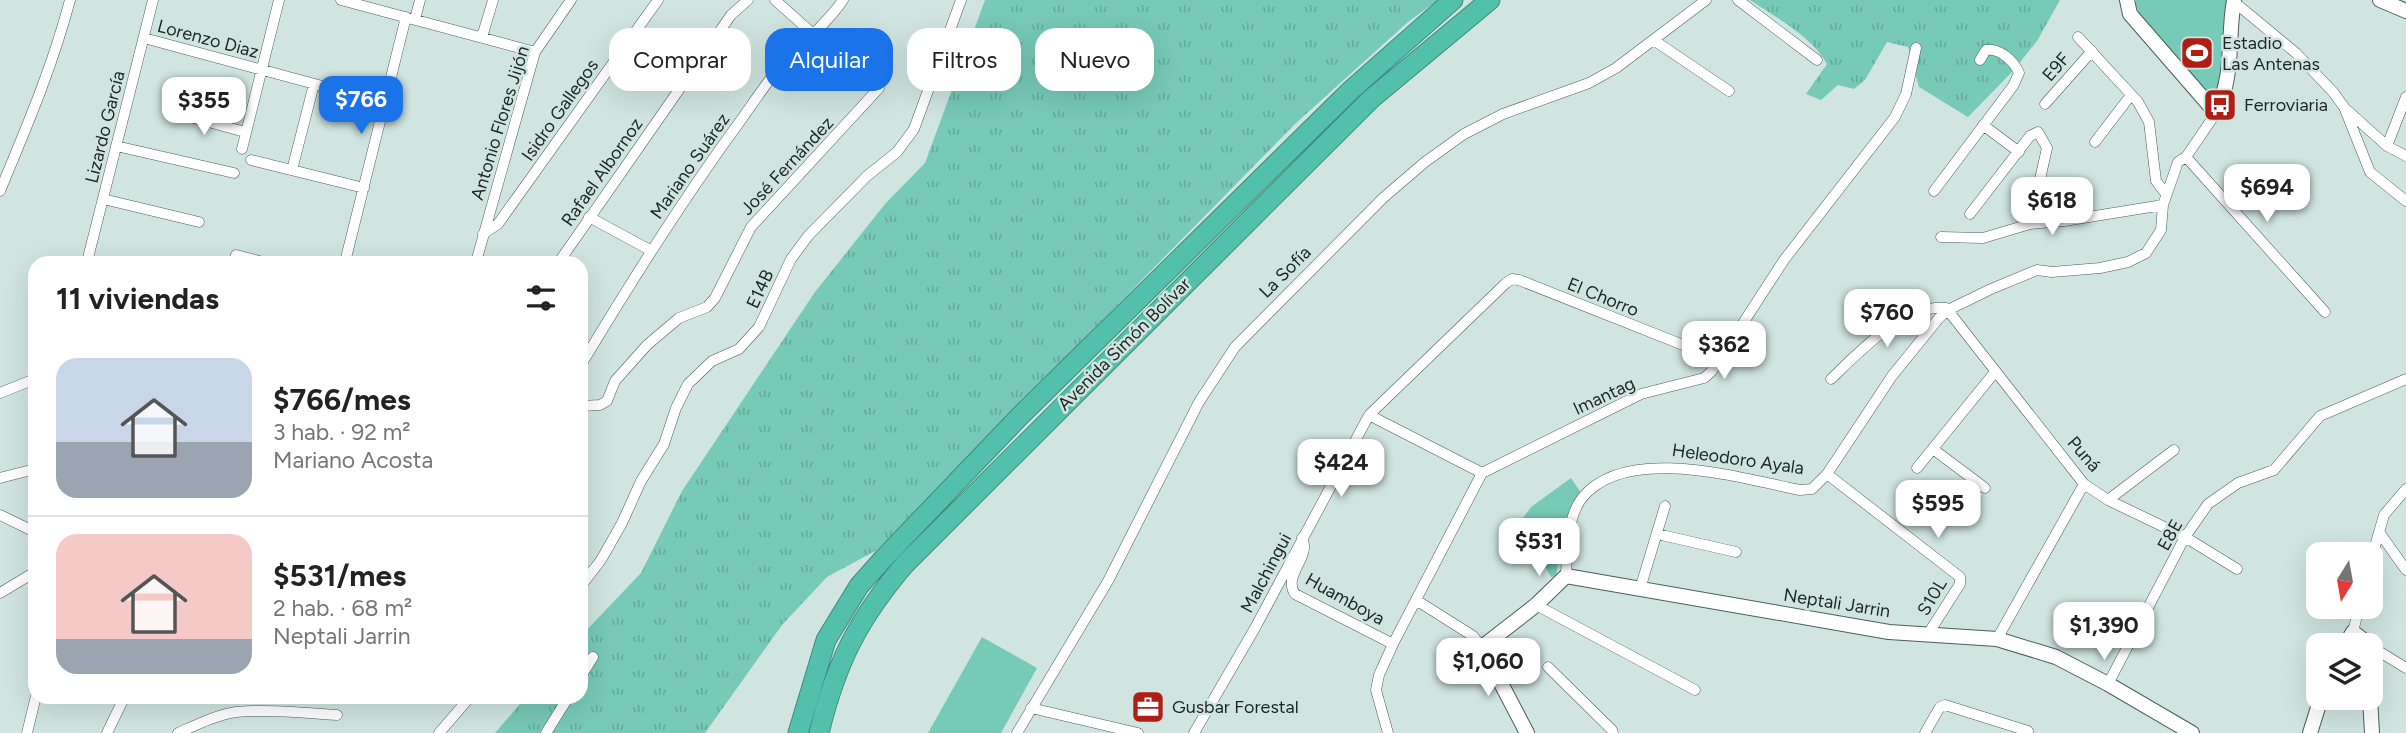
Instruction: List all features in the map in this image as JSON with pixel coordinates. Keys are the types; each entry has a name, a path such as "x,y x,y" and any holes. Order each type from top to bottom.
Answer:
{"highway":[{"name":"Avenida Simón Bolívar","path":"798,733 826,640 859,586 883,559 1020,416 1331,109 1453,0"},
{"name":"Avenida Simón Bolívar","path":"819,733 826,702 850,641 868,610 905,564 1371,99 1490,0"}],"street":[{"path":"0,191 57,52 70,0"},
{"name":"Lizardo García","path":"89,256 153,0"},
{"path":"242,149 279,0"},
{"path":"341,0 535,52"},
{"path":"346,256 385,103 411,18 420,0"},
{"path":"482,37 493,0"},
{"name":"Antonio Flores Jijón","path":"478,256 535,52 571,0"},
{"name":"Isidro Gallegos","path":"483,234 498,224 657,0"},
{"name":"Rafael Albornoz","path":"563,256 731,15 748,0"},
{"path":"775,0 806,28"},
{"name":"Mariano Suárez","path":"818,28 844,0"},
{"name":"E14B","path":"588,577 601,560 641,481 664,444 676,408 688,384 712,361 739,349 759,327 791,259 808,236 867,176 897,152 914,129 961,0"},
{"name":"La Sofía","path":"1017,733 1108,581 1199,402 1235,347 1383,198 1424,162 1464,134 1503,114 1589,83 1616,68 1706,0"},
{"path":"1738,0 1817,60"},
{"path":"2127,0 2130,14 2216,113"},
{"path":"2234,0 2296,53 2344,107 2387,146 2406,156"},
{"name":"Heleodoro Ayala","path":"1566,576 1573,517 1581,499 1593,487 1634,471 1684,468 1808,490 1815,487 1827,474 1892,376 1930,327 1948,310 2037,270 2067,271 2127,262 2146,253 2161,230 2163,205 2178,162 2186,157 2216,113 2223,94 2230,62 2234,0"},
{"path":"2381,0 2406,11"},
{"path":"2078,37 2131,95 2148,118 2156,181 2166,194"},
{"name":"Lorenzo Diaz","path":"144,38 385,103"},
{"path":"1654,41 1730,91"},
{"name":"Imantag","path":"1482,473 1641,394 1704,379 1721,360 1784,260 1895,117 1906,94 1916,48"},
{"path":"1934,191 2013,86 2019,73 2015,63 1995,50 1986,50 1980,60"},
{"name":"E9F","path":"2045,104 2091,51"},
{"path":"292,170 314,84"},
{"name":"Mariano Suárez","path":"588,353 650,250 765,87"},
{"name":"José Fernández","path":"588,406 600,405 607,401 615,381 647,345 679,318 707,307 715,298 751,227 876,91"},
{"path":"2095,142 2131,95"},
{"path":"2387,146 2406,97"},
{"path":"2344,107 2370,172 2406,201"},
{"path":"172,113 245,132"},
{"path":"1983,125 2019,152"},
{"path":"1970,214 2030,136 2038,132 2047,148 2030,224"},
{"path":"116,146 234,173"},
{"path":"2186,157 2325,312"},
{"path":"251,160 363,188"},
{"path":"103,199 199,222"},
{"path":"1941,237 1983,238 2030,224 2163,205"},
{"path":"589,217 650,250"},
{"name":"El Chorro","path":"1512,279 1721,360"},
{"name":"Malchingui","path":"1194,733 1255,628 1369,415 1512,279"},
{"path":"1831,379 1865,347 1896,324 1934,309 1945,307 1948,310"},
{"name":"Puná","path":"1948,310 2084,484 2108,500 2185,537 2237,569"},
{"path":"1917,468 1995,372"},
{"name":"E8E","path":"2108,684 2185,537 2208,504 2238,483 2274,470 2320,416 2406,380"},
{"path":"0,393 28,382"},
{"path":"1369,415 1482,473 1379,675 1376,690 1388,733"},
{"path":"1933,449 1985,488"},
{"path":"2108,500 2174,450"},
{"path":"0,478 28,471"},
{"name":"S10L","path":"1827,474 1960,577 1960,584 1928,634"},
{"path":"1997,639 2084,484"},
{"path":"2376,542 2384,515 2406,489"},
{"path":"1640,589 1665,506"},
{"path":"0,514 28,528"},
{"path":"2379,532 2406,570"},
{"path":"1657,534 1736,552"},
{"name":"Huamboya","path":"1302,538 1304,549 1291,581 1295,594 1393,644"},
{"path":"0,593 28,576"},
{"path":"1482,647 1535,605 1566,576"},
{"name":"Neptali Jarrin","path":"1566,576 1889,632 1997,639 2056,657 2192,733"},
{"path":"1416,600 1473,636 1482,647 1527,733"},
{"path":"1535,605 1695,690"},
{"path":"2353,632 2356,620"},
{"path":"2383,654 2406,668"},
{"path":"588,665 593,657"},
{"path":"1548,667 1614,733"},
{"path":"27,733 34,704"},
{"path":"107,733 121,704"},
{"path":"439,733 464,704"},
{"path":"546,733 564,704"},
{"path":"1925,733 1940,707 1945,705 2004,729 2028,731"},
{"path":"1031,708 1138,733"},
{"path":"2310,733 2317,710"},
{"path":"2371,710 2372,733"},
{"path":"178,733 234,713 264,711 337,715"}],"green space":[{"path":"985,0 1438,0 1408,22 1295,124 877,550 827,577 782,625 705,733 495,733 520,704 588,704 588,629 641,573 682,491 815,292 885,204 925,163 952,91 1021,91 1021,28 975,28"},
{"path":"1750,0 2060,0 2037,41 2013,71 1968,117 1919,87 1908,47 1887,42 1865,80 1854,89 1838,85 1821,100 1806,94 1827,64 1803,36"},
{"name":"Estadio Las Antenas","path":"2136,0 2232,0 2217,97 2210,100 2142,21"},
{"path":"1571,478 1581,493 1564,522 1556,576 1551,577 1520,522 1531,507"},
{"path":"982,637 1037,668 1001,733 928,733"}],"place":[{"name":"Estadio Las Antenas","path":"2197,53"},
{"name":"Ferroviaria","path":"2220,105"},
{"name":"Gusbar Forestal","path":"1148,707"}]}
